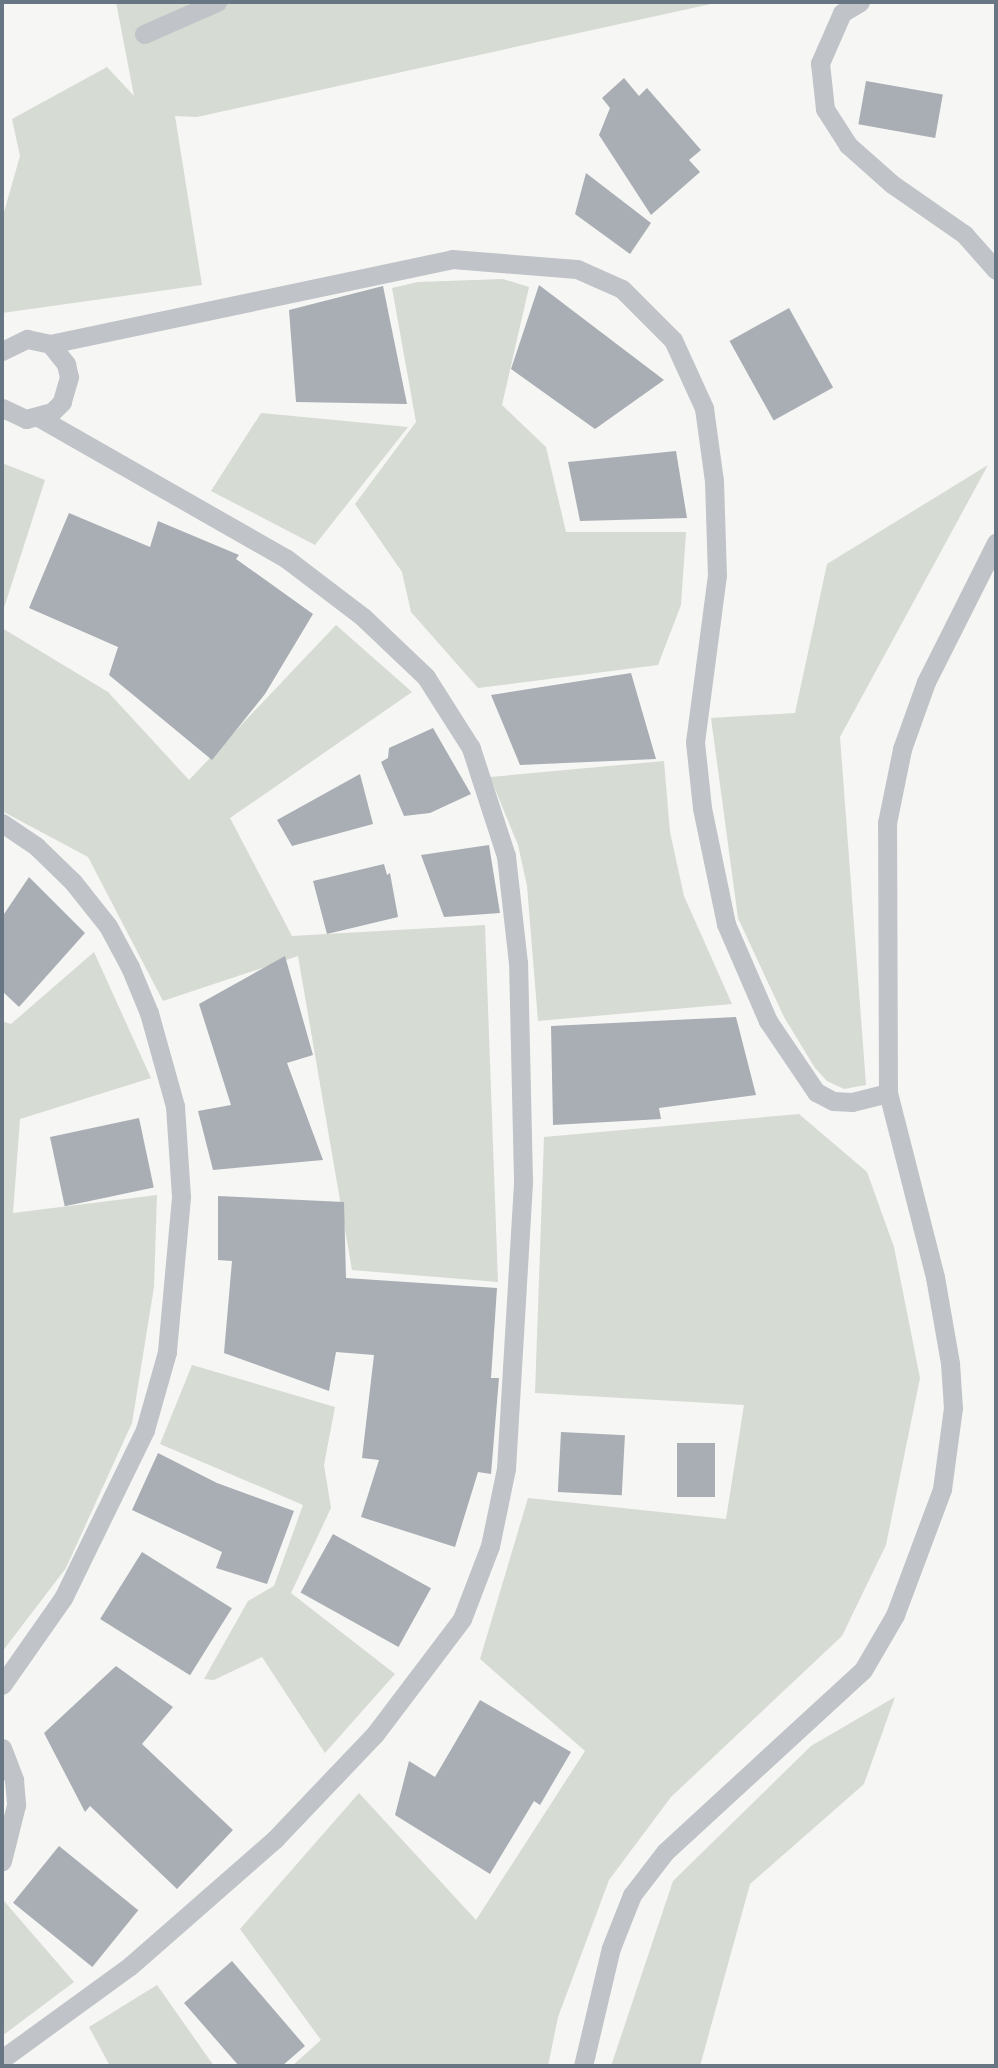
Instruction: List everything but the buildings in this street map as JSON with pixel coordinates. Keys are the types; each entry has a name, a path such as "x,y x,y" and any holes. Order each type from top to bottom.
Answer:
{"street":[{"path":"145,34 217,2"},
{"path":"860,2 842,13 820,62 825,109 848,145 892,184 964,234 996,270"},
{"path":"2,349 27,340 50,344 452,259 577,269 622,289 673,340 704,408 713,481 717,575 695,742 702,808 726,924 768,1021 816,1092 833,1101 852,1102 888,1093"},
{"path":"40,418 52,412 68,390 66,364 50,344"},
{"path":"2,408 13,416 40,418 287,559 363,617 426,677 471,748 506,856 518,963 523,1180 506,1469 491,1546 463,1619 374,1734 275,1839 130,1966 2,2059"},
{"path":"583,2066 611,1948 632,1895 665,1852 863,1670 895,1615 942,1489 953,1408 949,1353 935,1277 888,1093 887,823 897,766 926,682 996,543"},
{"path":"2,823 36,846 73,883 108,926 130,967 149,1013 176,1106 181,1197 167,1352 145,1430 64,1598 2,1685"},
{"path":"2,1748 14,1780 16,1805 2,1861"}],"shaded area":[{"path":"116,2 720,2 197,117 175,116 202,285 2,313 2,219 20,156 12,119 107,67 134,96"},
{"path":"503,279 529,287 502,405 546,447 566,532 686,532 681,605 658,665 478,688 411,612 402,572 355,504 416,422 392,288 418,282"},
{"path":"261,413 408,427 315,545 211,491"},
{"path":"2,463 45,480 2,614"},
{"path":"988,465 840,737 866,1085 844,1089 827,1081 815,1068 784,1017 738,918 711,718 795,713 827,564"},
{"path":"336,625 412,692 230,818 292,936 485,925 498,1282 352,1270 298,956 163,1001 88,857 2,811 2,628 108,692 189,780"},
{"path":"664,761 670,832 684,896 732,1004 538,1021 527,886 518,845 490,777"},
{"path":"94,952 151,1078 20,1119 13,1213 157,1195 154,1287 132,1423 66,1568 2,1652 2,1021 11,1024"},
{"path":"799,1114 867,1172 894,1247 920,1378 886,1545 842,1636 671,1797 609,1880 558,2017 548,2066 292,2066 321,2040 240,1929 359,1793 476,1920 585,1751 480,1659 528,1498 726,1519 744,1405 535,1393 544,1137"},
{"path":"192,1365 335,1407 324,1465 331,1508 291,1593 395,1674 325,1753 262,1657 214,1680 204,1679 248,1601 274,1586 303,1505 160,1444"},
{"path":"895,1697 864,1784 750,1884 700,2066 611,2066 673,1881 811,1746"},
{"path":"4,1901 74,1982 2,2036 2,1905"},
{"path":"157,1985 214,2066 110,2066 89,2027"}]}
